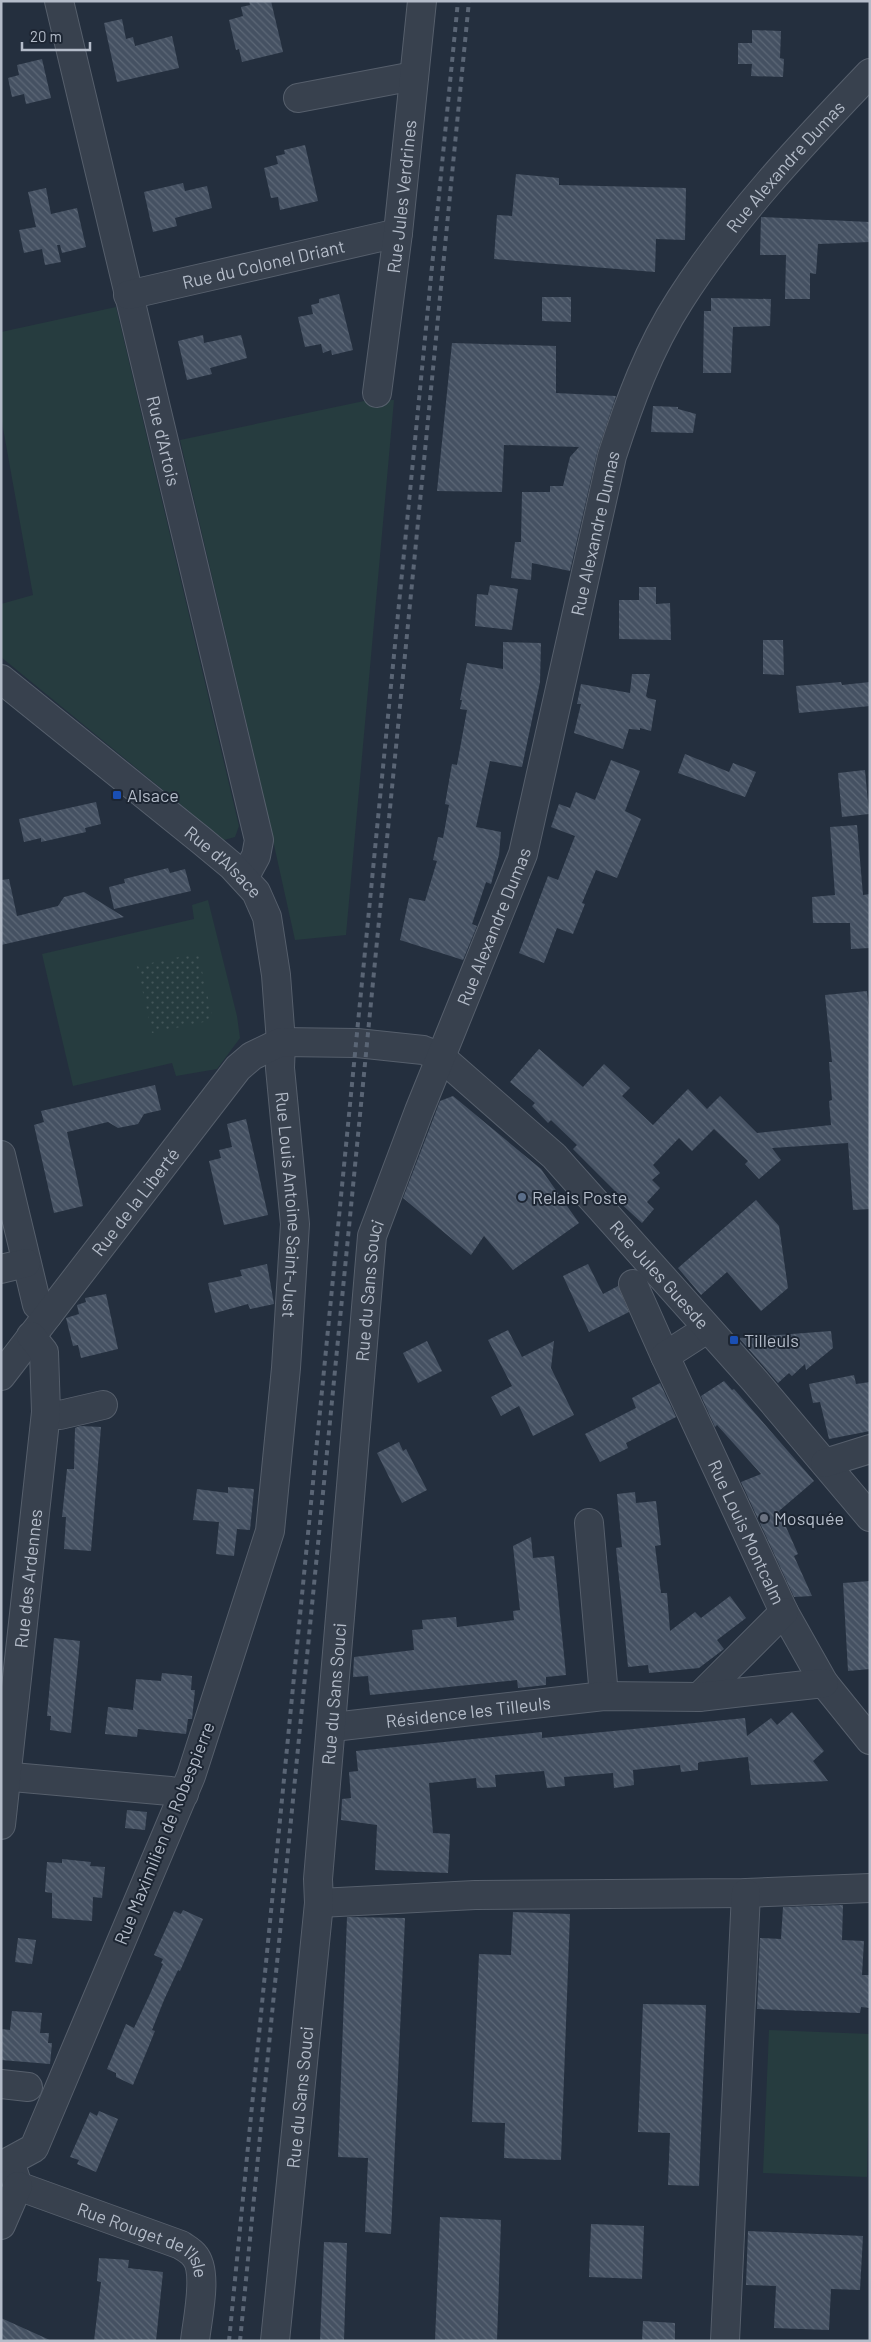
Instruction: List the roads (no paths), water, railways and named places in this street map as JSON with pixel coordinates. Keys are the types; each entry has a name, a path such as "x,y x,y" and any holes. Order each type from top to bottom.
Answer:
{"street":[{"name":"Rue d'Artois","path":"60,1 258,840 256,856 244,878"},
{"name":"Rue Jules Verdrines","path":"377,392 398,233 422,1"},
{"name":"Rue Alexandre Dumas","path":"441,1058 522,854 612,456 627,411 652,350 679,301 757,197 807,138 870,73"},
{"path":"298,98 414,76"},
{"name":"Rue du Colonel Driant","path":"128,295 398,233"},
{"name":"Rue d'Alsace","path":"1,679 165,810 244,878 256,892 267,917 276,975 281,1042"},
{"name":"Rue Jules Guesde","path":"281,1042 357,1043 423,1050 441,1058 554,1156 825,1463 870,1517"},
{"name":"Rue de la Liberté","path":"1,1376 238,1068 252,1056 281,1042"},
{"name":"Rue Louis Antoine Saint-Just","path":"281,1042 280,1068 295,1224 286,1368"},
{"name":"Rue du Sans Souci","path":"275,2341 319,1903 318,1879 333,1727 372,1236 441,1058"},
{"path":"1,1155 14,1266 37,1305 48,1315"},
{"name":"Rue Louis Montcalm","path":"632,1284 784,1612 824,1683 870,1740"},
{"path":"665,1356 707,1329"},
{"name":"Rue des Ardennes","path":"1,1825 4,1776 46,1412 44,1352 31,1336"},
{"name":"Rue Maximilien de Robespierre","path":"10,2162 34,2148 184,1794 202,1744 270,1531 286,1368"},
{"path":"46,1412 60,1415 103,1405"},
{"path":"825,1463 870,1449"},
{"path":"589,1523 604,1696"},
{"path":"699,1697 784,1612"},
{"name":"Résidence les Tilleuls","path":"333,1727 604,1696 699,1697 824,1683"},
{"path":"4,1776 184,1794"},
{"path":"319,1903 475,1894 746,1893 870,1888"},
{"path":"734,2341 725,2340 746,1893"},
{"path":"1,2084 28,2088"},
{"path":"1,2225 10,2162"},
{"name":"Rue Rouget de l'Isle","path":"10,2162 181,2245 195,2255 200,2266 202,2281 195,2341"}],"railway":[{"path":"229,2341 458,1"},
{"path":"240,2341 469,1"}],"place":[{"name":"Alsace","path":"117,795"},
{"name":"Relais Poste","path":"522,1197"},
{"name":"Tilleuls","path":"734,1340"},
{"name":"Mosquée","path":"764,1518"}]}
